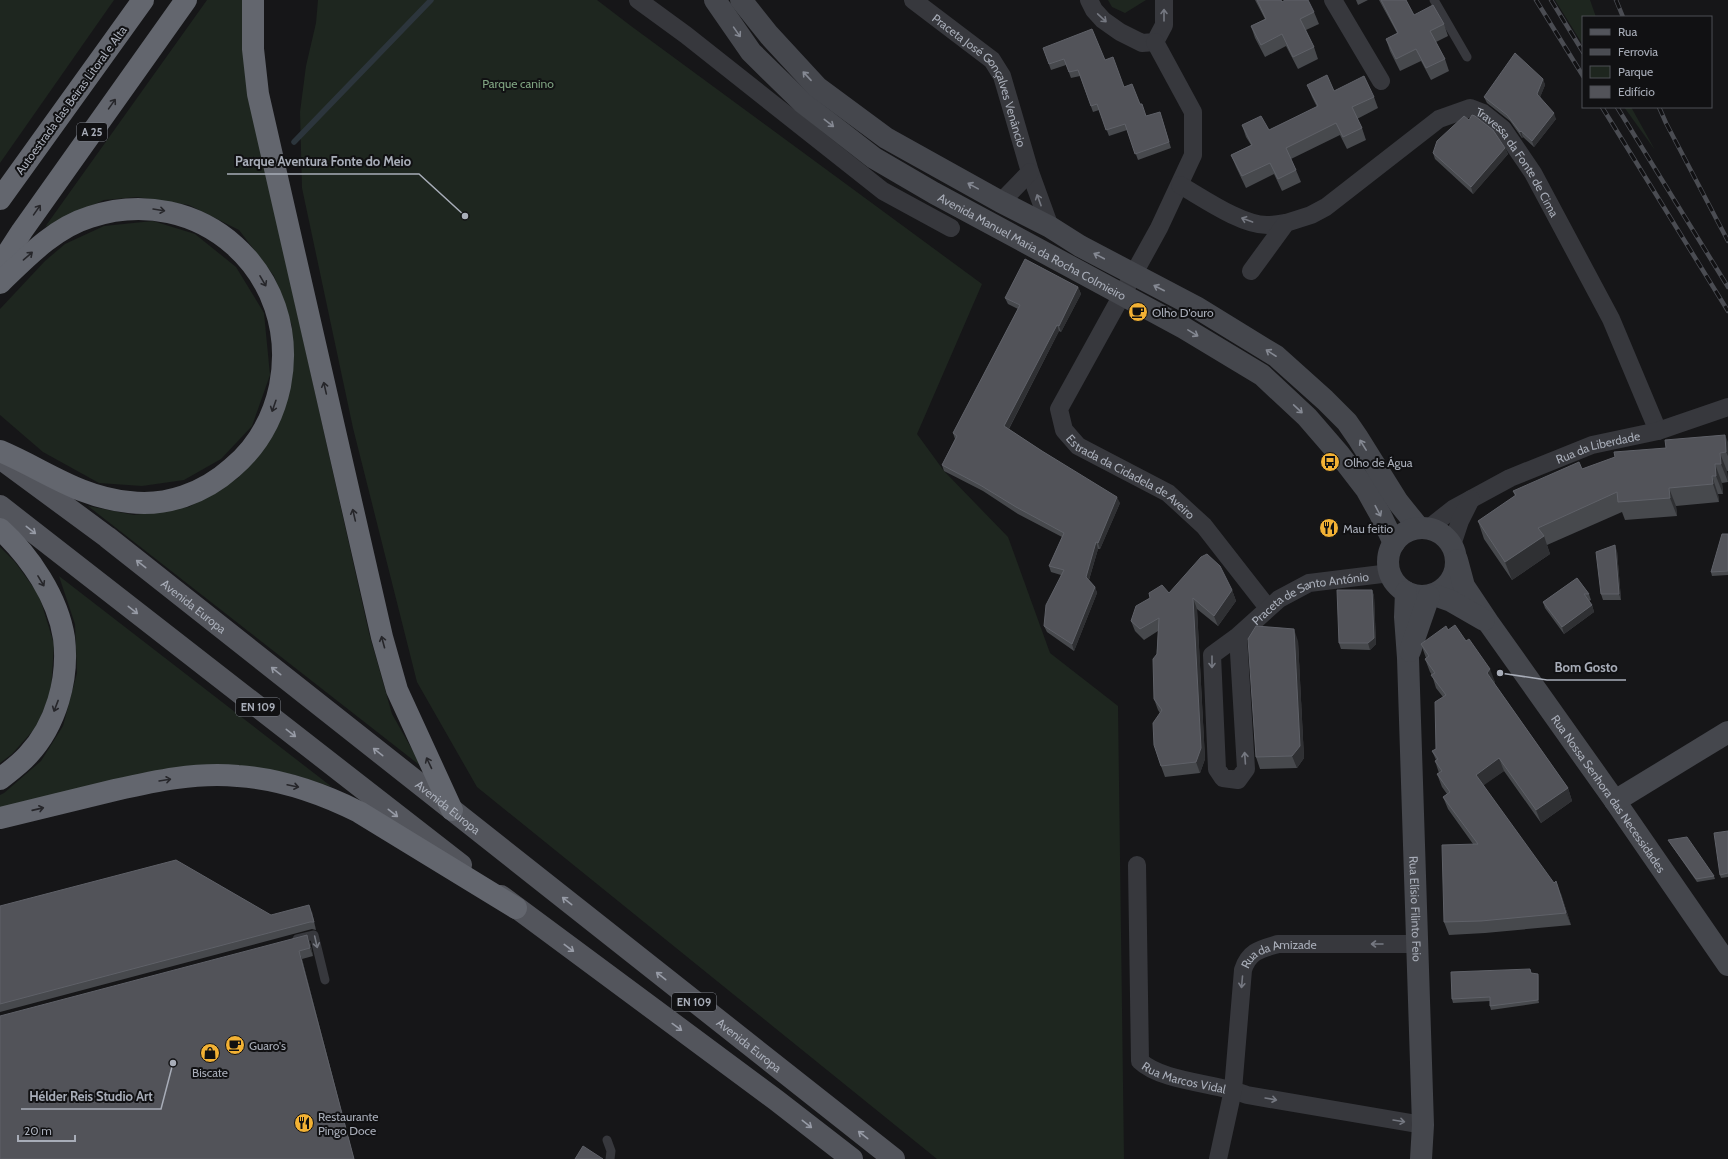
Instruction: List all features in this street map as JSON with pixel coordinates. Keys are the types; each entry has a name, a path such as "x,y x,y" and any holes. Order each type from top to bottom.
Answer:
{"highway":[{"name":"Autoestrada das Beiras Litoral e Alta","path":"0,200 143,0"},
{"name":"A 25","path":"0,265 22,231 186,0"},
{"path":"253,0 253,49 258,94 382,637 397,690 452,810"},
{"path":"0,283 28,256 46,242 67,228 88,217 136,208 171,212 200,222 236,247 250,261 262,278 276,308 284,346 284,363 275,406 256,445 243,460 222,477 193,493 177,499 131,503 111,500 71,487 21,460 0,451"},
{"path":"0,530 18,545 42,582 52,600 64,638 64,659 60,697 52,718 44,733 28,755 0,779"},
{"path":"0,818 151,782 196,775 238,776 261,779 304,789 335,800 359,812 516,908"}],"main road":[{"name":"Avenida Manuel Maria da Rocha Colmieiro","path":"715,0 751,52 802,102 874,158 1118,302 1184,328 1262,375 1307,417 1339,454 1366,489 1394,543"},
{"name":"Avenida Manuel Maria da Rocha Colmieiro","path":"741,0 769,35 817,87 886,138 1196,307 1276,356 1320,395 1347,422 1398,502 1424,528"},
{"name":"Avenida Europa","path":"0,458 107,537 894,1159"},
{"name":"EN 109","path":"0,506 516,908 776,1100 852,1159"},
{"path":"1424,528 1442,534 1454,553 1455,571 1451,581 1443,589 1432,595 1415,596 1406,592 1394,582 1390,573 1388,562 1394,543 1400,536 1409,531 1424,528"},
{"name":"Rua Nossa Senhora das Necessidades","path":"1454,553 1464,586 1728,965"},
{"name":"Rua Elísio Filinto Feio","path":"1406,592 1405,617 1408,658 1423,1125 1421,1159"},
{"name":"Rua Nossa Senhora das Necessidades","path":"1432,595 1451,601 1488,622"},
{"name":"Rua Elísio Filinto Feio","path":"1408,658 1432,595"},
{"path":"1615,801 1726,733"}],"street":[{"path":"638,0 686,35 883,191 951,228"},
{"name":"Praceta José Gonçalves Venâncio","path":"913,0 992,60 1002,76 1030,172 1050,228"},
{"path":"1089,0 1094,10 1103,20 1120,32 1142,43 1155,42 1164,25 1164,0"},
{"path":"1333,0 1381,81"},
{"name":"Estrada da Cidadela de Aveiro","path":"1155,42 1193,112 1193,155 1180,185 1059,409 1064,430 1078,446 1168,493 1204,526 1268,608"},
{"name":"Travessa da Fonte de Cima","path":"1180,185 1225,211 1251,222 1266,225 1286,223 1311,215 1326,207 1439,119 1470,108 1483,113 1503,129 1533,173 1611,319 1658,431"},
{"path":"1001,202 1030,172"},
{"path":"1251,271 1286,223"},
{"name":"Rua da Liberdade","path":"1424,528 1453,509 1510,478 1592,446 1658,431 1728,407"},
{"path":"1454,553 1460,520 1471,499"},
{"name":"Praceta de Santo António","path":"1238,636 1246,769 1238,780 1224,778 1217,769 1212,655 1238,636 1280,599 1309,583 1390,573"},
{"name":"Rua Marcos Vidal","path":"1137,865 1140,1061 1147,1068 1159,1073 1233,1090 1247,1095 1423,1125"},
{"name":"Rua da Amizade","path":"1218,1159 1233,1090 1243,970 1247,959 1262,948 1278,944 1416,944"}],"lane":[{"path":"1434,0 1467,57"},
{"path":"291,941 314,935 325,980"},
{"path":"607,1140 611,1151 610,1159"}],"green space":[{"path":"0,0 114,0 0,163"},
{"path":"207,0 243,0 248,94 369,633 392,714 422,767 88,506 134,515 189,507 238,478 273,435 293,373 292,326 274,276 239,230 189,205 137,197 104,200 45,227"},
{"name":"Parque canino","path":"318,0 597,0 982,284 917,434 944,471 1008,537 1050,653 1118,706 1124,1159 937,1159 477,787 417,682 353,428 302,188 300,112 306,66 316,23"},
{"path":"1108,0 1146,0 1125,13 1112,7"},
{"path":"1555,0 1590,0 1596,16 1582,16 1582,43"},
{"path":"1625,108 1632,108 1655,150"},
{"path":"153,221 195,234 236,267 264,313 270,375 252,426 221,459 184,480 142,486 99,483 43,452 0,415 0,309 45,261 65,244 104,226"},
{"path":"0,547 15,562 39,595 54,644 51,691 37,726 12,754 0,763"},
{"path":"59,576 332,787 292,774 0,808 0,795 41,761 63,726 77,673 75,624"}],"building":[{"path":"1257,0 1281,0 1282,2 1285,0 1308,0 1314,12 1300,19 1314,47 1293,57 1282,34 1261,45 1251,26 1266,19"},
{"path":"1381,0 1406,0 1414,15 1433,5 1444,24 1430,31 1445,59 1426,68 1416,49 1396,59 1386,39 1398,33"},
{"path":"1092,29 1105,60 1113,57 1124,87 1132,84 1146,116 1160,112 1169,142 1135,154 1125,124 1106,130 1097,104 1091,106 1078,70 1069,72 1064,59 1049,64 1043,48"},
{"path":"1515,53 1543,79 1537,94 1554,113 1532,141 1521,131 1520,132 1507,115 1484,97"},
{"path":"1327,75 1334,91 1364,76 1374,97 1352,107 1362,128 1343,137 1336,123 1286,148 1296,170 1278,179 1270,163 1242,176 1231,155 1252,145 1242,125 1261,116 1269,130 1318,106 1307,85"},
{"path":"1472,115 1493,130 1505,148 1471,187 1433,153 1437,141 1464,116 1469,120"},
{"path":"1025,259 1078,287 1059,326 1057,325 1004,426 1117,497 1098,543 1096,542 1086,577 1095,587 1072,644 1044,626 1046,605 1064,570 1049,566 1064,533 942,465 957,436 953,433 1020,305 1005,298"},
{"path":"1725,435 1726,452 1720,453 1721,464 1715,464 1716,476 1712,476 1713,484 1669,488 1670,498 1618,502 1617,492 1538,528 1544,536 1505,562 1478,521 1516,495 1513,491 1579,462 1582,469 1615,457 1614,452 1666,448 1665,440"},
{"path":"1722,534 1728,534 1728,571 1711,572"},
{"path":"1615,545 1619,594 1601,594 1596,552"},
{"path":"1207,554 1220,566 1232,590 1214,616 1193,598 1201,748 1196,762 1161,766 1154,745 1153,723 1162,710 1154,699 1153,659 1157,654 1159,618 1140,629 1131,621 1136,606 1150,598 1149,593 1162,585 1169,593 1201,557"},
{"path":"1577,578 1589,594 1584,594 1592,605 1562,627 1543,602"},
{"path":"1337,590 1372,590 1374,638 1368,643 1339,643"},
{"path":"1455,625 1466,641 1469,639 1490,669 1487,673 1568,788 1536,810 1499,758 1476,775 1554,883 1556,881 1566,913 1481,921 1444,922 1442,845 1478,844 1443,797 1450,792 1437,774 1442,771 1435,761 1438,759 1432,751 1436,749 1435,702 1446,695 1431,675 1435,673 1425,659 1429,656 1421,644 1446,626 1448,630"},
{"path":"1256,626 1294,629 1300,746 1292,756 1256,757 1248,639"},
{"path":"1728,831 1728,873 1720,875 1714,833"},
{"path":"1687,837 1714,876 1696,879 1668,840"},
{"path":"176,860 271,915 309,905 314,922 0,1004 0,906"},
{"path":"307,935 310,948 299,951 354,1159 0,1159 0,1016"},
{"path":"1530,969 1531,973 1538,974 1538,1000 1490,1006 1490,997 1452,999 1451,972"},
{"path":"583,1146 603,1159 575,1159"}],"waterway":[{"path":"294,142 431,0"}],"railway":[{"path":"1536,0 1582,74"},
{"path":"1551,0 1582,50"},
{"path":"1616,0 1623,16"},
{"path":"1603,108 1728,311"},
{"path":"1618,108 1728,287"},
{"path":"1659,108 1728,241"}],"place":[{"name":"Parque Aventura Fonte do Meio","path":"465,216"},
{"name":"Olho D'ouro","path":"1138,312"},
{"name":"Olho de Água","path":"1330,462"},
{"name":"Mau feitio","path":"1329,528"},
{"name":"Bom Gosto","path":"1500,673"},
{"name":"Guaro's","path":"235,1045"},
{"name":"Biscate","path":"210,1053"},
{"name":"Hélder Reis Studio Art","path":"173,1063"},
{"name":"Restaurante Pingo Doce","path":"304,1123"}]}
